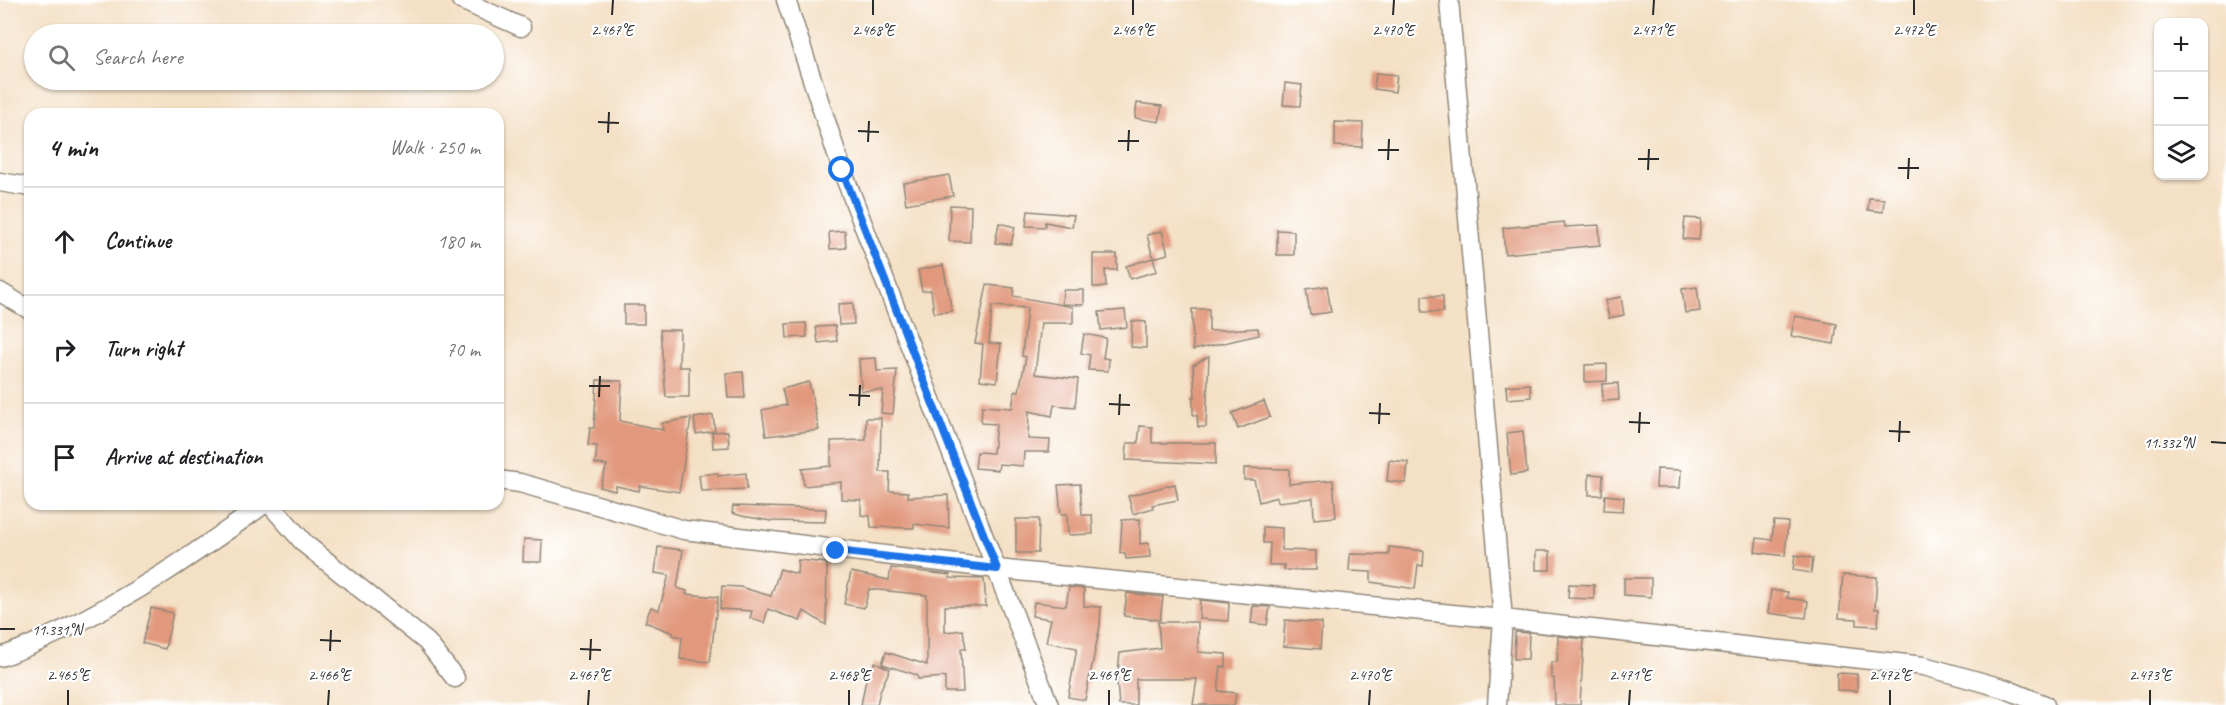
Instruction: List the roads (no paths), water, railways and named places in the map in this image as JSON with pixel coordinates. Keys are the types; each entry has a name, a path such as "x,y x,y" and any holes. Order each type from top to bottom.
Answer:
{"street":[{"path":"461,0 521,27"},
{"path":"786,0 842,170 1049,705"},
{"path":"1449,0 1503,619 1497,705"},
{"path":"0,182 24,186"},
{"path":"0,292 24,306"},
{"path":"504,481 520,483 684,530 997,569 1503,619 1924,666 2006,689 2045,705"},
{"path":"0,657 77,623 142,587 185,562 256,510"},
{"path":"275,510 305,544 427,642 455,678"}]}
